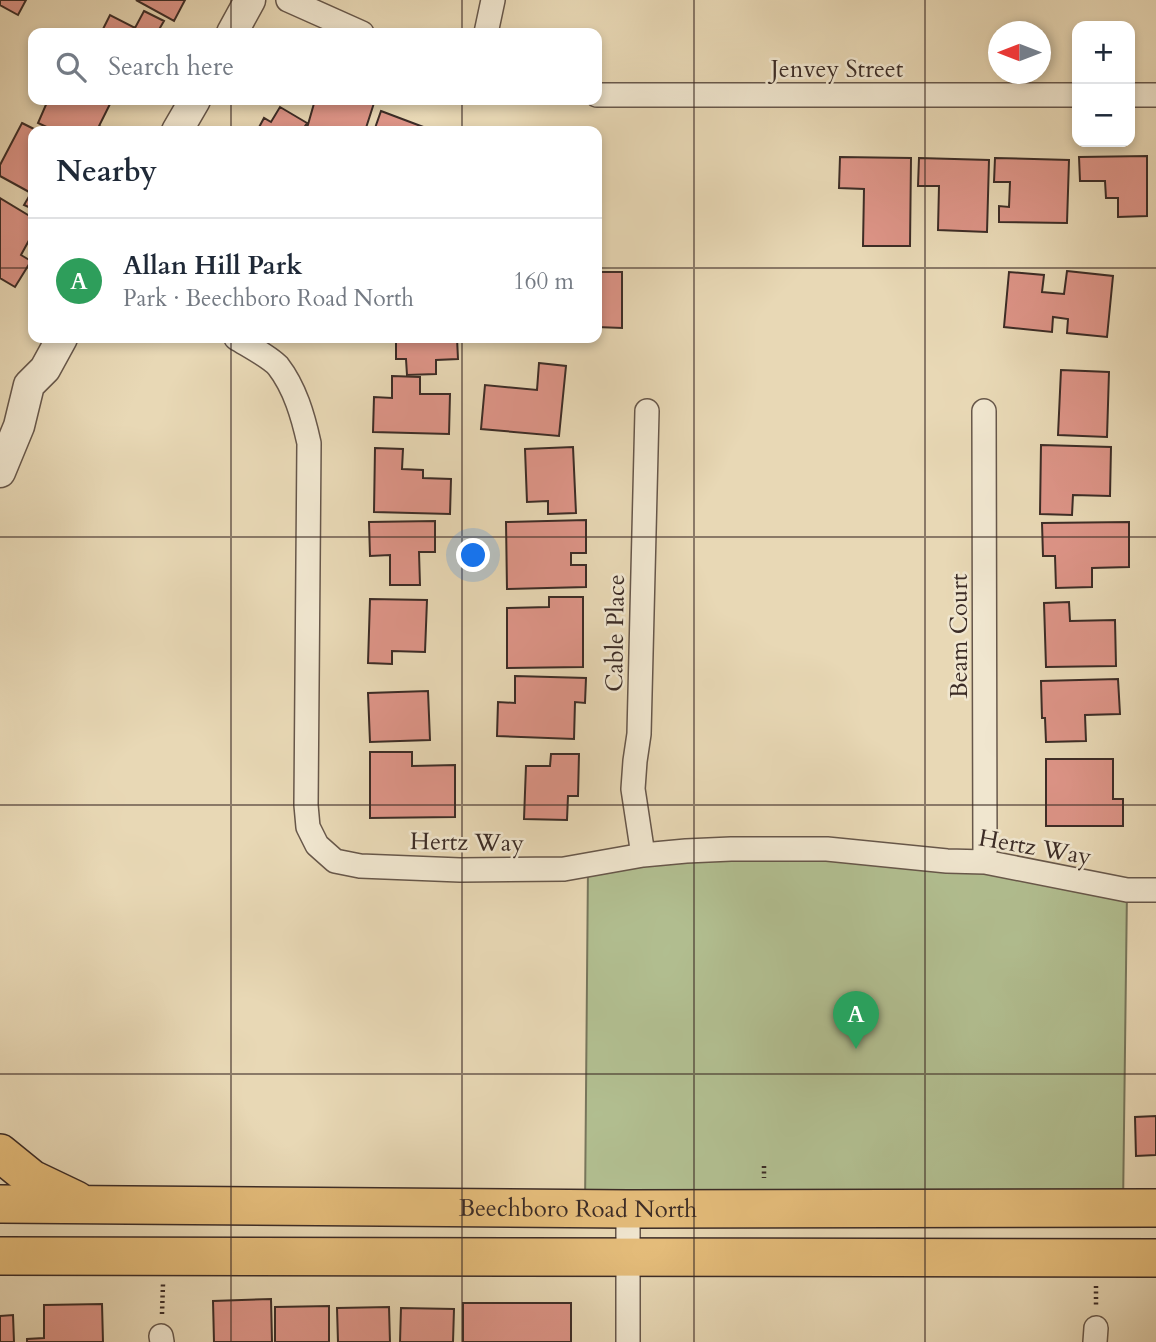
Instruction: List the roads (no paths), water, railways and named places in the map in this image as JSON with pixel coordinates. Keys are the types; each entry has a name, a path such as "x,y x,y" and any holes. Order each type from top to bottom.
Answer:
{"main road":[{"path":"0,1153 32,1179 85,1205"},
{"name":"Beechboro Road North","path":"0,1204 628,1209 1156,1208"},
{"name":"Beechboro Road North","path":"0,1256 1156,1258"}],"street":[{"path":"235,28 250,0"},
{"path":"288,0 351,28"},
{"path":"487,28 493,0"},
{"name":"Jenvey Street","path":"602,95 1072,95"},
{"path":"1135,95 1156,95"},
{"path":"180,126 192,105"},
{"path":"0,472 19,426 29,385 45,369 59,343"},
{"name":"Hertz Way","path":"244,343 277,364 303,415 309,443 306,805 308,827 317,845 335,861 360,866 460,870 564,869 643,855 731,849 827,849 947,861 985,862 1127,890 1156,890"},
{"name":"Cable Place","path":"643,855 633,789 639,734 647,411"},
{"name":"Beam Court","path":"984,411 985,862"},
{"path":"628,1209 628,1342"}],"place":[{"name":"Allan Hill Park","path":"856,1049"}]}
